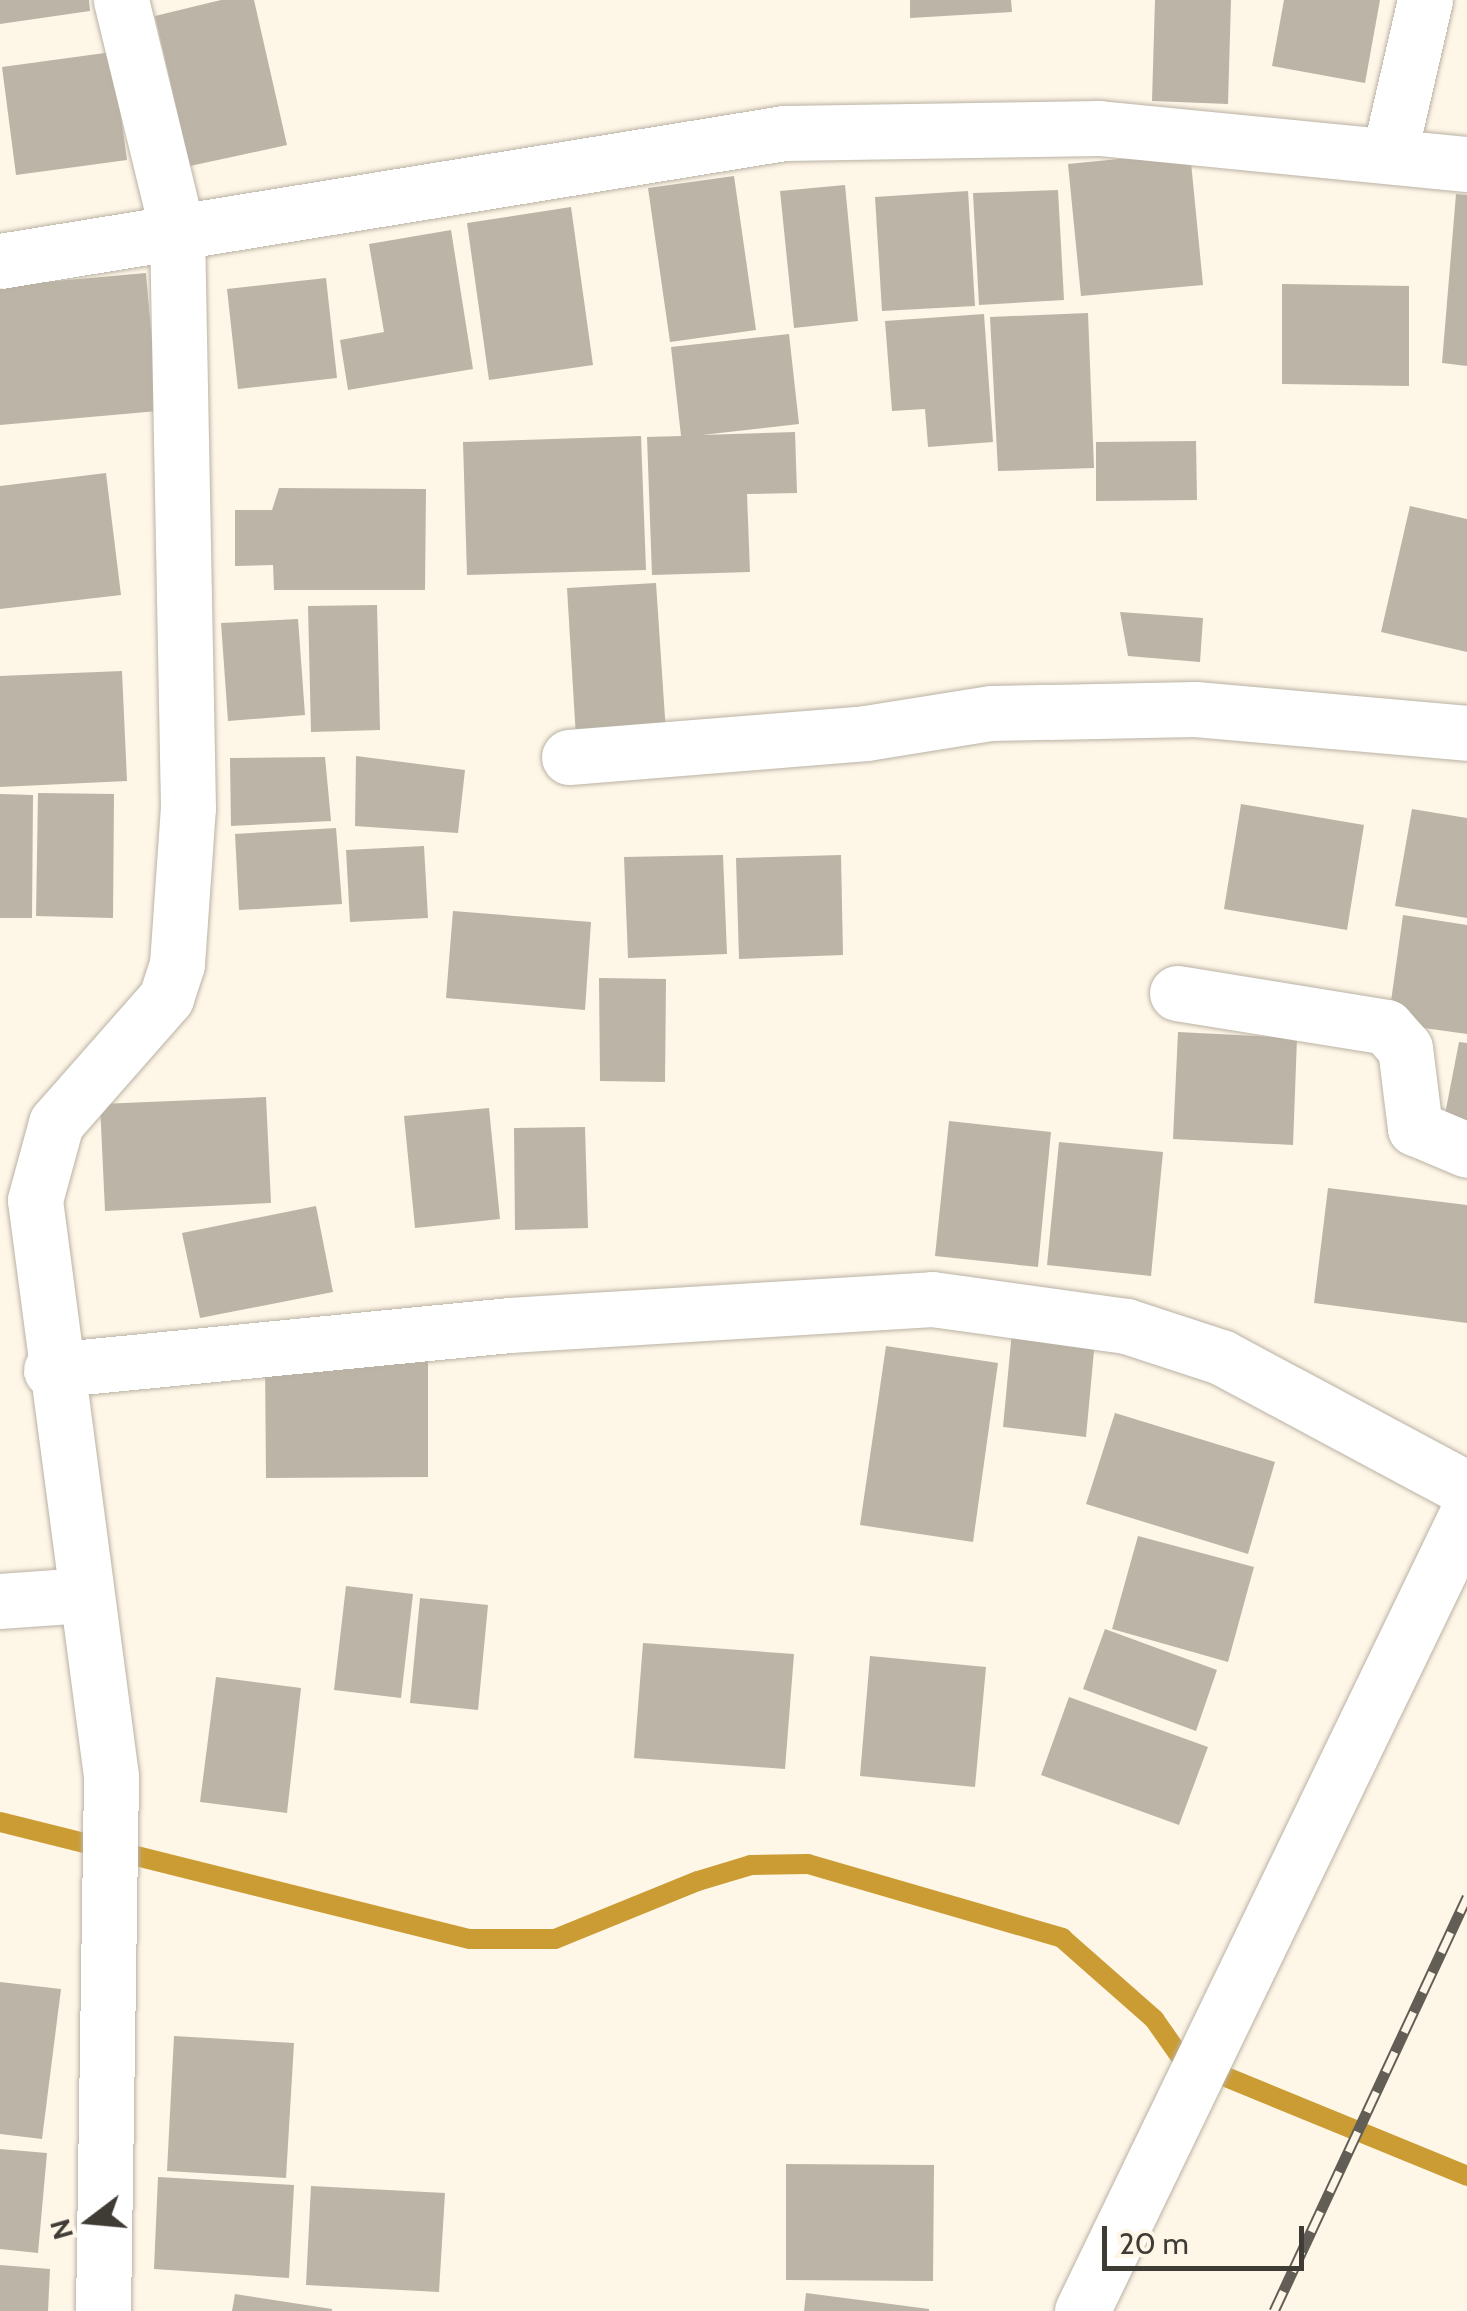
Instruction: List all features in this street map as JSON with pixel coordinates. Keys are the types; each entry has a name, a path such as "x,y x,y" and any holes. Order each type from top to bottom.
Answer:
{"street":[{"path":"103,2311 115,1940 110,1776 51,1370 35,1200 44,1154 76,1095 166,998 177,964 188,808 178,230 121,0"},
{"path":"1390,156 1425,0"},
{"path":"0,261 784,133 1099,128 1467,164"},
{"path":"568,758 866,734 992,712 1196,708 1467,732"},
{"path":"1177,993 1386,1027 1408,1058 1416,1128 1467,1150"},
{"path":"51,1370 800,1301 932,1299 1126,1326 1221,1356 1467,1488"},
{"path":"1082,2311 1467,1514"},
{"path":"0,1601 84,1594"}],"building":[{"path":"0,0 89,0 90,11 0,24"},
{"path":"221,0 254,0 287,145 190,166 155,16"},
{"path":"910,0 1011,0 1012,12 910,18"},
{"path":"1155,0 1231,0 1228,104 1152,101"},
{"path":"1284,0 1380,0 1365,83 1272,66"},
{"path":"112,52 127,160 16,175 2,67"},
{"path":"1190,152 1203,285 1081,296 1068,164"},
{"path":"734,176 756,330 670,342 648,188"},
{"path":"845,185 858,321 794,328 780,191"},
{"path":"1058,190 1064,300 979,305 973,193"},
{"path":"968,191 975,306 882,311 875,197"},
{"path":"1456,194 1467,195 1467,366 1442,363"},
{"path":"571,207 593,365 489,380 467,223"},
{"path":"451,230 473,369 348,390 340,340 384,332 369,244"},
{"path":"146,273 158,411 0,425 0,286"},
{"path":"326,278 337,378 238,389 227,289"},
{"path":"1282,284 1409,286 1409,386 1282,384"},
{"path":"1088,313 1094,468 998,471 990,317"},
{"path":"984,314 993,442 928,447 925,409 892,411 885,321"},
{"path":"789,334 799,424 702,435 795,432 797,493 747,494 750,572 652,575 647,437 681,436 671,347"},
{"path":"641,436 646,570 467,575 463,442"},
{"path":"1196,441 1197,500 1096,501 1096,442"},
{"path":"106,473 121,595 0,609 0,486"},
{"path":"279,488 426,489 425,590 274,590 273,565 235,566 235,510 272,510"},
{"path":"1410,506 1467,519 1467,652 1381,632"},
{"path":"656,583 666,733 576,738 567,588"},
{"path":"377,605 380,730 311,732 308,606"},
{"path":"1120,612 1203,618 1200,662 1128,656"},
{"path":"298,619 305,715 228,721 221,623"},
{"path":"122,671 127,781 0,787 0,676"},
{"path":"356,756 465,770 458,833 355,826"},
{"path":"325,757 331,821 231,826 230,758"},
{"path":"38,793 114,794 113,918 36,916"},
{"path":"0,794 33,795 32,918 0,918"},
{"path":"1241,804 1364,825 1347,930 1224,909"},
{"path":"1412,809 1467,818 1467,918 1395,906"},
{"path":"336,828 342,904 239,910 235,834"},
{"path":"424,846 428,918 350,922 346,850"},
{"path":"723,855 727,954 628,958 624,857"},
{"path":"841,855 843,955 739,959 736,858"},
{"path":"453,911 591,922 585,1010 446,998"},
{"path":"1403,915 1467,925 1467,1034 1388,1023"},
{"path":"599,978 666,979 665,1082 600,1081"},
{"path":"1178,1032 1297,1038 1293,1145 1173,1139"},
{"path":"1459,1042 1467,1043 1467,1141 1441,1135"},
{"path":"266,1097 271,1203 105,1211 100,1104"},
{"path":"489,1108 500,1219 415,1228 404,1116"},
{"path":"949,1121 1051,1132 1038,1267 935,1256"},
{"path":"585,1127 588,1228 515,1230 514,1128"},
{"path":"1059,1142 1163,1152 1151,1276 1047,1265"},
{"path":"1328,1188 1467,1205 1467,1323 1314,1303"},
{"path":"316,1206 333,1292 200,1318 182,1233"},
{"path":"1012,1331 1095,1340 1086,1437 1003,1427"},
{"path":"886,1346 998,1363 973,1542 860,1525"},
{"path":"428,1358 428,1477 266,1478 265,1360"},
{"path":"1115,1413 1275,1462 1248,1554 1086,1504"},
{"path":"1138,1536 1254,1567 1228,1662 1112,1629"},
{"path":"346,1586 413,1594 401,1698 334,1690"},
{"path":"420,1598 488,1605 478,1710 410,1703"},
{"path":"1105,1629 1217,1670 1196,1731 1083,1689"},
{"path":"643,1643 794,1654 785,1769 634,1758"},
{"path":"870,1656 986,1667 975,1787 860,1776"},
{"path":"216,1677 301,1688 287,1813 200,1802"},
{"path":"1069,1697 1208,1747 1179,1825 1041,1775"},
{"path":"0,1982 61,1989 42,2139 0,2134"},
{"path":"174,2036 294,2043 286,2178 167,2171"},
{"path":"0,2149 47,2153 38,2253 0,2249"},
{"path":"786,2164 934,2165 933,2281 786,2280"},
{"path":"158,2177 294,2185 289,2278 154,2269"},
{"path":"311,2186 445,2193 439,2292 306,2285"},
{"path":"0,2265 50,2269 48,2311 0,2311"},
{"path":"806,2293 929,2309 929,2311 804,2311"},
{"path":"235,2294 332,2309 332,2311 232,2311"}],"waterway":[{"path":"0,1822 470,1939 555,1939 698,1881 751,1865 808,1864 1062,1938 1154,2019 1182,2059 1467,2176"}],"railway":[{"path":"1274,2311 1467,1897"}]}
